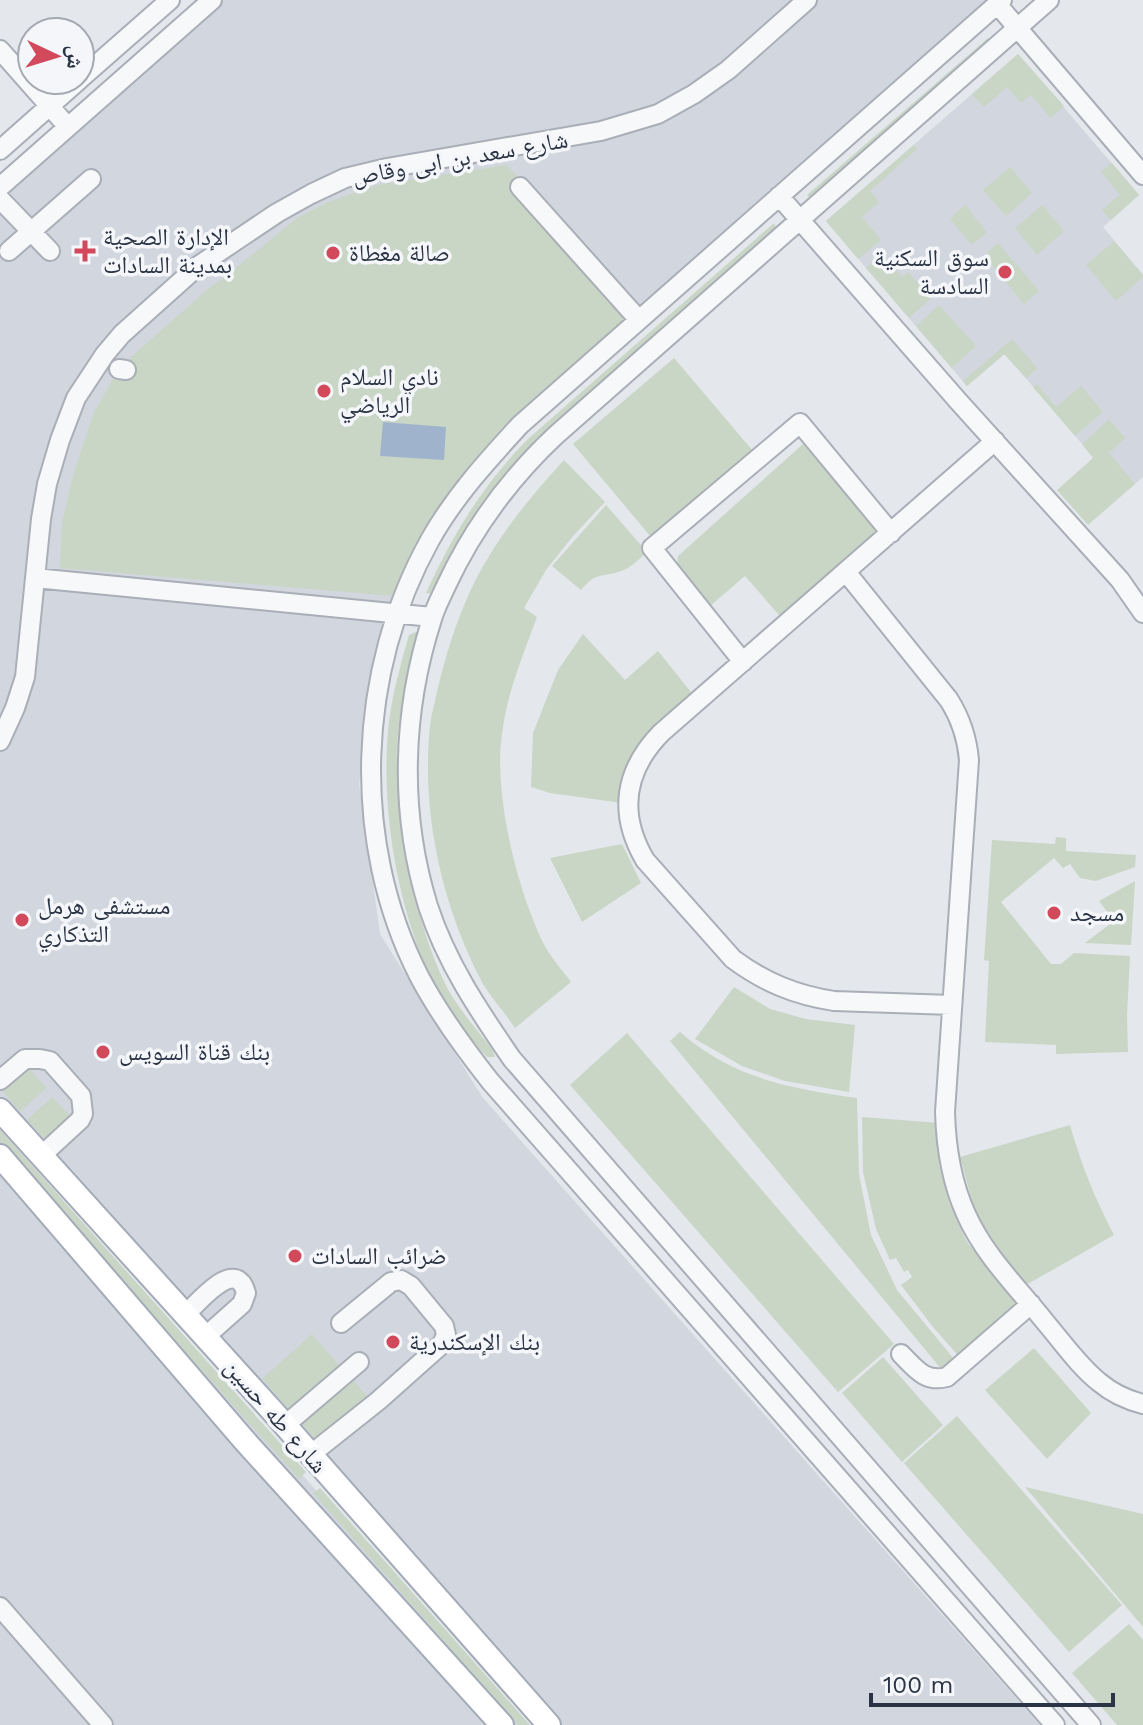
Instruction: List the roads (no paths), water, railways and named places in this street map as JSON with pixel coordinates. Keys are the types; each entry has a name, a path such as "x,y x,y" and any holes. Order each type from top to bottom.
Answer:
{"main road":[{"name":"شارع طه حسين","path":"0,1110 549,1725"},
{"name":"شارع طه حسين","path":"0,1156 244,1440 502,1725"},
{"path":"289,1489 313,1459"}],"street":[{"path":"96,66 170,0"},
{"path":"0,187 212,0"},
{"name":"شارع سعد بن ابى وقاص","path":"0,741 25,677 47,484 60,440 76,398 122,334 198,266 311,194 345,178 387,168 601,131 658,114 728,70 807,0"},
{"path":"1049,0 532,457 504,490 457,563 432,617 416,679 408,737 407,793 414,851 429,907 451,961 479,1011 512,1059 1091,1725"},
{"path":"1055,1725 490,1081 454,1035 419,975 395,916 381,867 372,804 371,748 382,665 397,613 431,539 475,474 520,425 1000,2 1017,29 1143,175"},
{"path":"0,50 68,127"},
{"path":"0,150 62,96"},
{"path":"9,251 91,179"},
{"path":"520,187 639,320"},
{"path":"779,196 1120,580 1143,613"},
{"path":"0,199 50,251"},
{"path":"743,662 652,548 800,423 891,533"},
{"path":"952,1005 834,1001 774,985 748,970 733,959 645,860 633,835 628,808 636,767 661,733 995,441"},
{"path":"846,572 949,700 968,744 945,1112 952,1176 966,1216 988,1252 1087,1372 1110,1391 1143,1404"},
{"path":"35,578 432,617"},
{"path":"0,1080 25,1059 45,1059 53,1063 81,1096 83,1114 80,1120 41,1156"},
{"path":"490,1081 512,1059"},
{"path":"184,1316 224,1280 233,1278 242,1282 246,1293 242,1304 205,1337"},
{"path":"313,1459 442,1344 446,1335 444,1326 408,1283 401,1280 391,1282 341,1323"},
{"path":"901,1354 922,1375 935,1379 947,1377 1031,1304"},
{"path":"284,1426 359,1362"},
{"path":"0,1607 103,1725"}],"water":[{"path":"383,422 446,427 444,460 380,456"}],"place":[{"name":"الإدارة الصحية بمدينة السادات","path":"85,251"},
{"name":"صالة مغطاة","path":"333,253"},
{"name":"سوق السكنية السادسة","path":"1005,272"},
{"name":"نادي السلام الرياضي","path":"324,391"},
{"name":"مسجد","path":"1054,913"},
{"name":"مستشفى هرمل التذكاري","path":"22,920"},
{"name":"بنك قناة السويس","path":"103,1052"},
{"name":"ضرائب السادات","path":"295,1256"},
{"name":"بنك الإسكندرية","path":"393,1342"}]}
